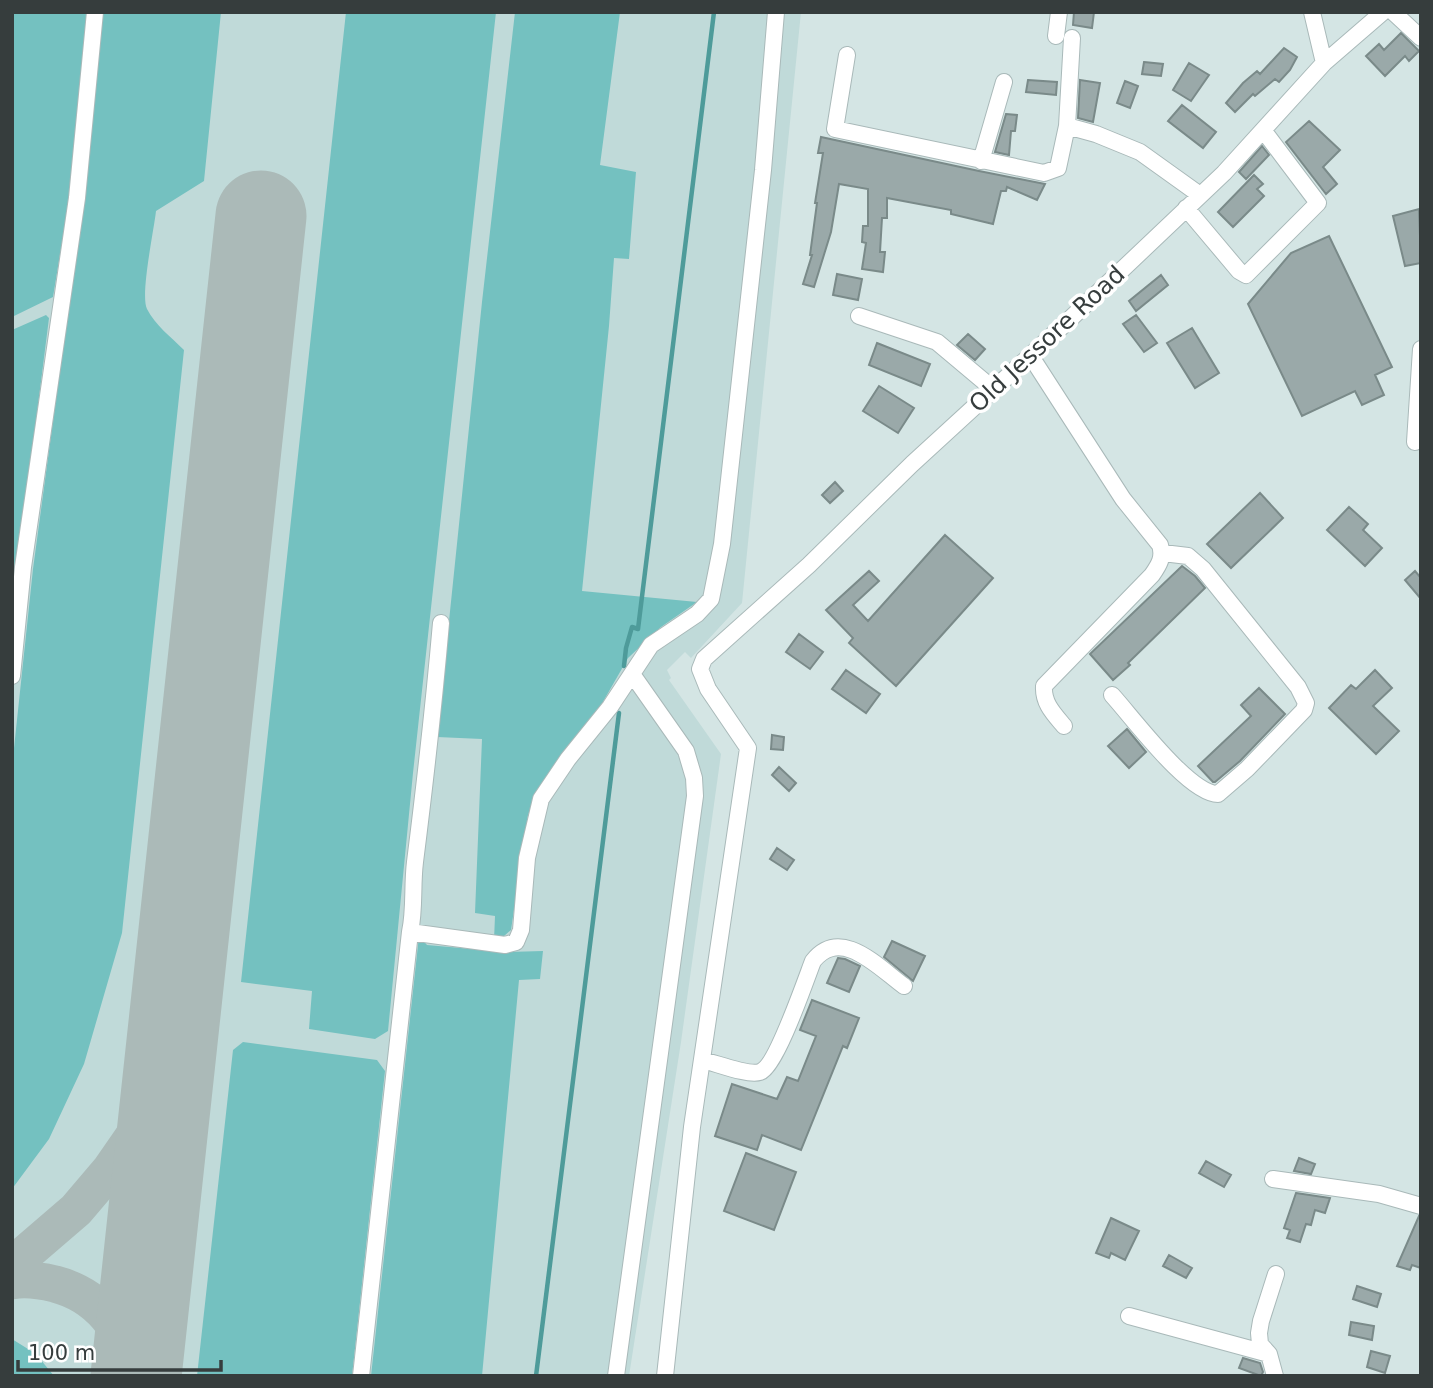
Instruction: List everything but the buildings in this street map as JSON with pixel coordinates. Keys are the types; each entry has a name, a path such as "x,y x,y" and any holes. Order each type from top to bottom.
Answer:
{"street":[{"path":"12,676 23,567 77,198 95,12"},
{"path":"410,932 505,945 516,942 521,930 527,858 541,799 568,759 610,707 651,645 697,614 712,599 722,544 763,170 776,12"},
{"path":"847,55 835,129 1044,173 1050,172 1058,168 1066,127 1064,37 1059,12"},
{"path":"1312,12 1324,63"},
{"name":"Old Jessore Road","path":"702,1060 748,748 708,689 700,669 704,659 808,565 1200,195 1324,63 1383,12"},
{"path":"1393,12 1421,38"},
{"path":"981,160 1004,82"},
{"path":"1066,127 1096,134 1140,152 1200,195"},
{"path":"1186,208 1239,271 1246,275 1318,203 1262,130"},
{"path":"859,316 937,342 993,389"},
{"path":"1415,442 1421,349"},
{"path":"1030,355 1123,499 1160,545 1163,553 1152,575 1044,685 1043,697 1049,709 1064,726"},
{"path":"1112,695 1173,764 1193,783 1209,793 1218,793 1247,769 1304,710 1307,703 1305,696 1203,569 1188,556 1163,553"},
{"path":"361,1376 413,915 414,868 432,727 441,623"},
{"path":"616,1376 695,796 694,778 686,751 632,674"},
{"path":"666,1376 692,1127 702,1060 747,1072 759,1073 767,1068 776,1053 813,961 821,951 830,947 845,947 858,952 904,986"},
{"path":"1273,1179 1379,1194 1421,1206"},
{"path":"1275,1376 1269,1354 1261,1345 1259,1334 1276,1274"},
{"path":"1129,1316 1269,1354"}],"shaded area":[{"path":"12,12 801,12 742,603 691,658 685,652 667,670 671,678 669,680 721,754 681,1042 629,1376 12,1376"},
{"path":"12,12 89,12 71,188 53,297 12,317"},
{"path":"102,12 221,12 204,181 156,211 146,277 145,302 150,315 184,350 122,933 84,1064 49,1139 12,1189 12,767 33,569 83,199"},
{"path":"346,12 496,12 413,773 388,1031 375,1039 309,1029 312,991 241,982"},
{"path":"515,12 620,12 600,165 636,172 629,259 614,258 582,591 697,602 661,627 628,658 596,714 538,792 528,815 511,930 494,940 495,916 475,913 482,739 437,737"},
{"path":"46,315 49,318 12,612 12,330"},
{"path":"419,936 427,945 506,952 543,951 540,979 519,980 482,1376 371,1376"},
{"path":"243,1042 377,1060 385,1071 352,1376 197,1376 233,1050"},
{"path":"12,1339 36,1354 54,1376 12,1376"}],"waterway":[{"path":"624,666 632,627 638,629 714,12"},
{"path":"536,1376 619,713"}],"taxiway":[{"path":"12,1265 76,1210 110,1170 137,1131 154,1099 172,1043"},
{"path":"12,1281 28,1280 55,1284 86,1297 117,1330 125,1344 135,1376"}],"runway":[{"path":"136,1376 261,216"}]}
